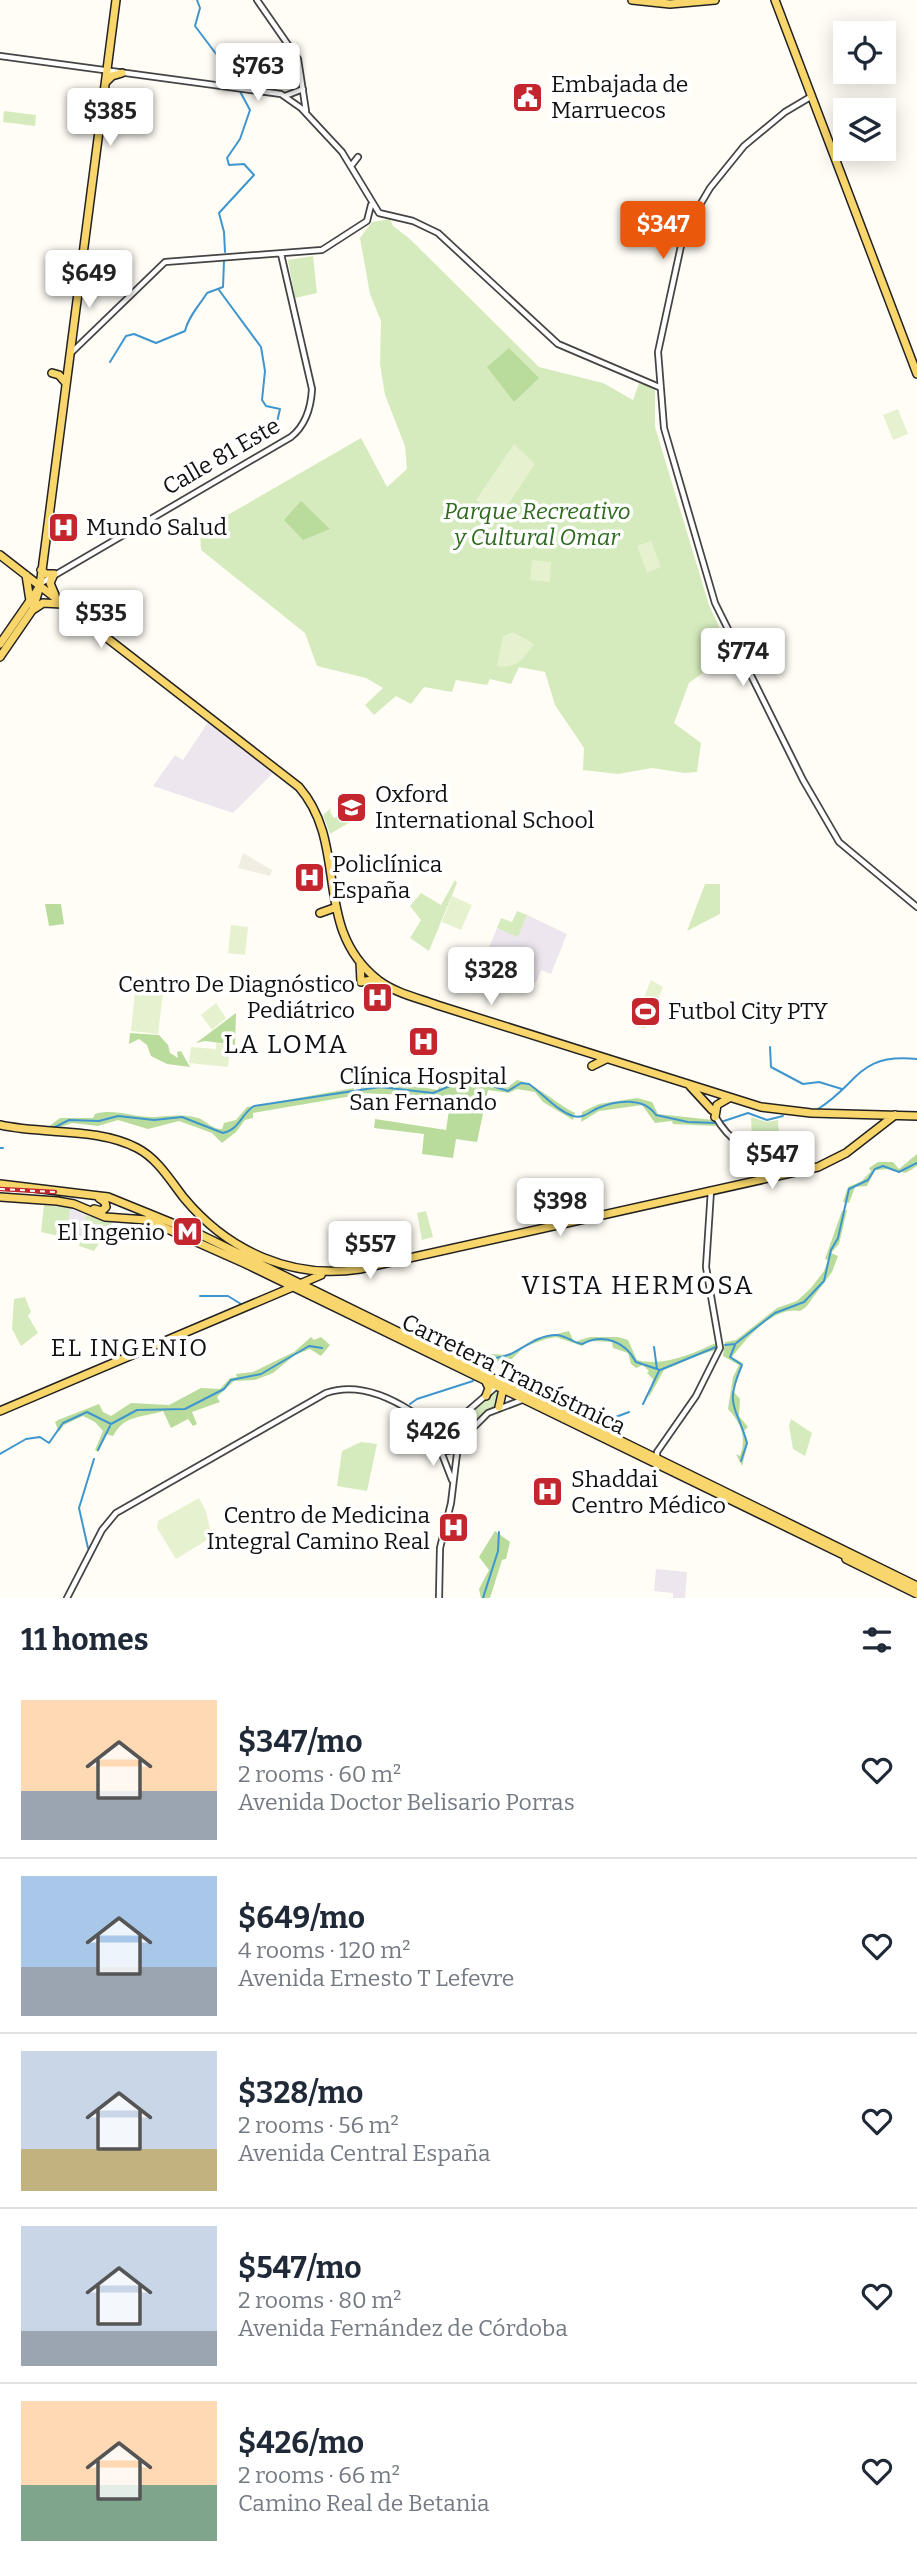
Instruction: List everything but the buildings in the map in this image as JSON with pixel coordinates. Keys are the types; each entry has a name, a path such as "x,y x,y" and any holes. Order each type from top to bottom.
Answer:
{"main road":[{"path":"0,657 33,604 40,586 116,0"},
{"path":"632,0 670,4 715,0"},
{"path":"775,0 917,374"},
{"path":"104,86 112,76 122,72"},
{"path":"71,338 82,343"},
{"path":"52,373 60,376 65,383"},
{"path":"0,555 299,788 312,804 323,827 334,908 345,940 360,962 377,979 404,993 729,1098 798,1112 917,1116"},
{"path":"41,568 45,574 54,574 50,586 56,598"},
{"path":"25,574 41,568"},
{"path":"25,574 33,604"},
{"path":"0,644 33,604 56,598"},
{"path":"33,604 66,605"},
{"path":"320,913 334,908"},
{"path":"360,962 361,982 377,979"},
{"path":"592,1066 607,1059"},
{"path":"689,1085 715,1117"},
{"path":"715,1117 717,1105 729,1098"},
{"path":"873,1115 879,1129"},
{"path":"0,1411 325,1273 360,1269 805,1170 835,1159 895,1115"},
{"path":"0,1125 113,1139 133,1146 157,1164 202,1217 210,1233 203,1236"},
{"path":"778,1164 805,1170"},
{"name":"Carretera Transístmica","path":"0,1184 88,1194 125,1203 203,1236 522,1400 658,1462"},
{"path":"57,1201 75,1201 97,1210 105,1209 104,1202 88,1194"},
{"name":"Carretera Transístmica","path":"0,1197 57,1201 74,1204 105,1217 147,1220 316,1292 500,1387 658,1462"},
{"path":"202,1217 261,1258 290,1268 325,1273"},
{"path":"316,1276 311,1285 316,1292"},
{"path":"485,1381 489,1388 486,1396"},
{"path":"499,1407 500,1387"},
{"path":"658,1462 826,1541 917,1590"},
{"path":"658,1462 917,1590"}],"street":[{"path":"257,0 298,59 307,115"},
{"path":"0,56 231,86 284,96 307,115 342,152 371,204 382,214 413,221 438,233 558,344 659,387"},
{"path":"284,96 303,89"},
{"path":"812,96 761,130 739,151 710,188 684,232 660,334 659,387 664,428 710,589 745,666 839,842 917,906"},
{"path":"351,167 358,157"},
{"path":"367,221 371,204"},
{"path":"69,355 165,262 184,258 322,250 382,214"},
{"name":"Calle 81 Este","path":"40,586 54,574 291,437 301,428 310,406 312,389 281,254"},
{"path":"714,1093 715,1117 748,1152 778,1164 783,1174"},
{"path":"658,1462 657,1452 695,1396 720,1348 706,1267 711,1190"},
{"path":"452,1480 439,1446 438,1435 500,1387"},
{"path":"67,1598 102,1530 116,1513 318,1397 341,1389 359,1390 399,1404 430,1425 456,1432 458,1443 452,1480 452,1503 440,1548 439,1598"},
{"path":"414,1413 439,1446 449,1451 485,1415 499,1407 522,1400"}],"shaded area":[{"path":"209,721 274,772 233,813 153,786 175,755 183,760"},
{"path":"243,853 272,870 270,876 238,868"},
{"path":"527,915 567,934 551,974 541,970 536,983 484,960 497,928 518,936"},
{"path":"70,1208 86,1215 80,1242 67,1238"},
{"path":"656,1569 687,1572 685,1598 673,1598 673,1593 654,1591"}],"green space":[{"path":"4,111 36,115 35,126 3,122"},
{"name":"Parque Recreativo y Cultural Omar","path":"390,219 393,226 410,239 539,367 603,383 633,400 639,383 655,388 655,427 709,605 731,652 689,683 674,723 701,743 697,772 652,768 618,774 583,770 584,748 555,705 545,672 519,667 511,684 490,679 487,685 456,680 452,692 424,687 411,704 396,696 374,715 365,705 383,688 366,678 317,666 305,633 201,550 200,531 361,438 387,487 407,469 405,446 385,395 380,364 381,321 370,294 360,238 372,222"},
{"path":"313,256 317,293 295,298 288,260"},
{"path":"509,348 539,378 514,402 487,367"},
{"path":"898,409 908,434 893,440 883,415"},
{"path":"514,444 535,464 499,518 476,500"},
{"path":"301,501 330,529 303,540 284,520"},
{"path":"651,541 661,567 647,573 637,546"},
{"path":"532,560 551,562 550,582 530,580"},
{"path":"513,632 534,644 515,664 497,666 503,636"},
{"path":"331,808 330,812 334,818 345,813 352,821 330,834 323,815"},
{"path":"455,880 457,883 429,951 410,938 421,920 410,906 421,893 441,905"},
{"path":"705,884 720,884 720,914 687,931"},
{"path":"452,896 472,905 461,930 442,922"},
{"path":"45,904 61,904 64,924 49,926"},
{"path":"517,911 527,915 518,937 497,928 501,918 512,922"},
{"path":"231,925 248,927 245,955 228,953"},
{"name":"Futbol City PTY","path":"651,980 663,987 645,1029 633,1024"},
{"path":"136,982 164,985 158,1034 131,1031"},
{"path":"216,1003 226,1018 212,1030 201,1015"},
{"path":"236,1013 235,1045 205,1041 196,1043"},
{"path":"130,1033 159,1035 168,1045 170,1053 178,1058 177,1052 181,1051 190,1067 167,1064 151,1056 147,1045 139,1039 129,1044"},
{"path":"216,1043 230,1045 228,1067 189,1063 191,1047 216,1049"},
{"path":"467,1079 508,1087 517,1080 525,1082 575,1113 573,1120 543,1102 535,1092 517,1089 509,1093 488,1090 477,1142 456,1139 453,1158 422,1154 424,1134 374,1128 375,1119 446,1130 451,1097 359,1093 361,1087 381,1085 438,1090 439,1086"},
{"path":"354,1088 352,1096 253,1113 253,1118 245,1120 236,1132 222,1143 212,1133 179,1121 148,1129 118,1120 98,1126 72,1123 58,1128 48,1127 60,1118 93,1118 95,1114 110,1112 147,1117 192,1117 222,1129 224,1123 236,1120 247,1107"},
{"path":"637,1098 652,1102 658,1114 713,1120 716,1126 673,1124 672,1121 655,1123 642,1105 599,1111 581,1122 582,1112 599,1104"},
{"path":"751,1117 767,1122 778,1120 779,1136 752,1139"},
{"path":"917,1154 917,1166 906,1173 889,1169 875,1170 867,1186 855,1187 849,1203 843,1202 848,1187 862,1181 871,1171 869,1168 878,1162 893,1162 899,1169"},
{"path":"44,1205 70,1208 67,1238 41,1232"},
{"path":"847,1210 839,1244 831,1253 838,1256 832,1272 806,1307 771,1318 753,1332 732,1357 743,1363 732,1390 740,1399 739,1416 748,1427 744,1431 748,1443 742,1466 736,1454 740,1456 742,1449 741,1431 728,1409 733,1377 739,1365 723,1356 725,1342 736,1340 777,1308 797,1301 811,1288 824,1271 828,1260 825,1259 842,1211"},
{"path":"426,1211 433,1237 422,1240 417,1213"},
{"path":"86,1215 112,1223 94,1251 79,1246"},
{"path":"25,1297 31,1312 28,1316 38,1333 21,1346 12,1329 14,1299"},
{"path":"569,1331 574,1342 590,1337 618,1337 628,1340 637,1360 647,1362 667,1361 716,1343 716,1350 664,1370 648,1399 653,1379 647,1373 649,1371 643,1365 636,1368 631,1364 628,1353 613,1348 612,1342 590,1341 582,1346 556,1337 524,1347 512,1359 490,1363 489,1354 509,1355 535,1339"},
{"path":"311,1337 314,1340 321,1337 330,1345 321,1356 310,1349 295,1355 273,1373 255,1380 234,1381 217,1397 220,1402 192,1412 197,1424 193,1426 188,1419 171,1428 163,1411 135,1418 123,1424 113,1436 106,1434 98,1452 95,1450 103,1431 95,1422 83,1416 64,1425 59,1432 55,1422 99,1404 103,1412 111,1416 131,1403 169,1405 201,1388 220,1389 230,1378 237,1377 236,1374 253,1372 294,1352"},
{"path":"498,1390 502,1392 497,1407 461,1436 454,1426"},
{"path":"791,1419 812,1433 805,1456 793,1449 789,1426"},
{"path":"361,1442 377,1444 367,1491 337,1486 342,1451"},
{"path":"199,1498 206,1511 212,1537 176,1559 157,1528 158,1521"},
{"path":"495,1531 510,1542 490,1598 481,1598 479,1589 489,1570 479,1557"}],"waterway":[{"path":"197,0 200,8 195,26 229,71 250,110 240,139 227,158 229,165 244,164 254,175 219,213 225,252"},
{"path":"110,362 126,336 134,334 156,343 185,331 191,316 207,293 223,287 224,261"},
{"path":"219,290 261,347 265,371 262,400 266,406 280,409 276,426"},
{"path":"770,1047 771,1067 803,1084 819,1082 842,1089"},
{"path":"818,1109 870,1065 897,1058 917,1059"},
{"path":"55,1127 69,1120 99,1121 118,1116 154,1120 182,1117 223,1133 237,1125 254,1106 380,1087 433,1093 462,1081 473,1080 508,1091 521,1083 529,1084 561,1110 577,1117 605,1105 630,1102 645,1105 656,1115 688,1122 716,1123"},
{"path":"721,1122 748,1113 767,1120 783,1116"},
{"path":"725,1345 735,1344 775,1313 804,1302 824,1281 831,1250 838,1238 849,1189 868,1180 875,1169 883,1166 899,1172 917,1163"},
{"path":"200,1296 228,1296 241,1304"},
{"path":"493,1362 495,1358 510,1354 539,1338 556,1335 582,1344 598,1339 613,1341 626,1349 636,1362 660,1370 716,1347"},
{"path":"735,1345 730,1357 742,1365 733,1398 747,1443 741,1461"},
{"path":"0,1454 26,1439 40,1437 49,1443 63,1423 87,1412 111,1424 137,1410 185,1409 224,1389 231,1380 261,1374 309,1346 322,1348"},
{"path":"654,1347 657,1369"},
{"path":"643,1404 659,1371"},
{"path":"410,1404 417,1399 473,1381"},
{"path":"605,1427 608,1420 629,1412"},
{"path":"98,1450 110,1426"},
{"path":"88,1548 79,1508 94,1459"},
{"path":"483,1598 498,1551 499,1532"}],"railway":[{"path":"0,1189 55,1192"}],"place":[{"name":"Embajada de Marruecos","path":"528,97"},
{"name":"Mundo Salud","path":"63,527"},
{"name":"Oxford International School","path":"352,807"},
{"name":"Policlínica España","path":"309,877"},
{"name":"Centro De Diagnóstico Pediátrico","path":"378,997"},
{"name":"Futbol City PTY","path":"645,1011"},
{"name":"Clínica Hospital San Fernando","path":"423,1042"},
{"name":"El Ingenio","path":"188,1232"},
{"name":"Shaddai Centro Médico","path":"548,1492"},
{"name":"Centro de Medicina Integral Camino Real","path":"453,1528"}],"district":[{"name":"LA LOMA","path":"286,1044"},
{"name":"VISTA HERMOSA","path":"638,1285"},
{"name":"EL INGENIO","path":"130,1348"}]}
